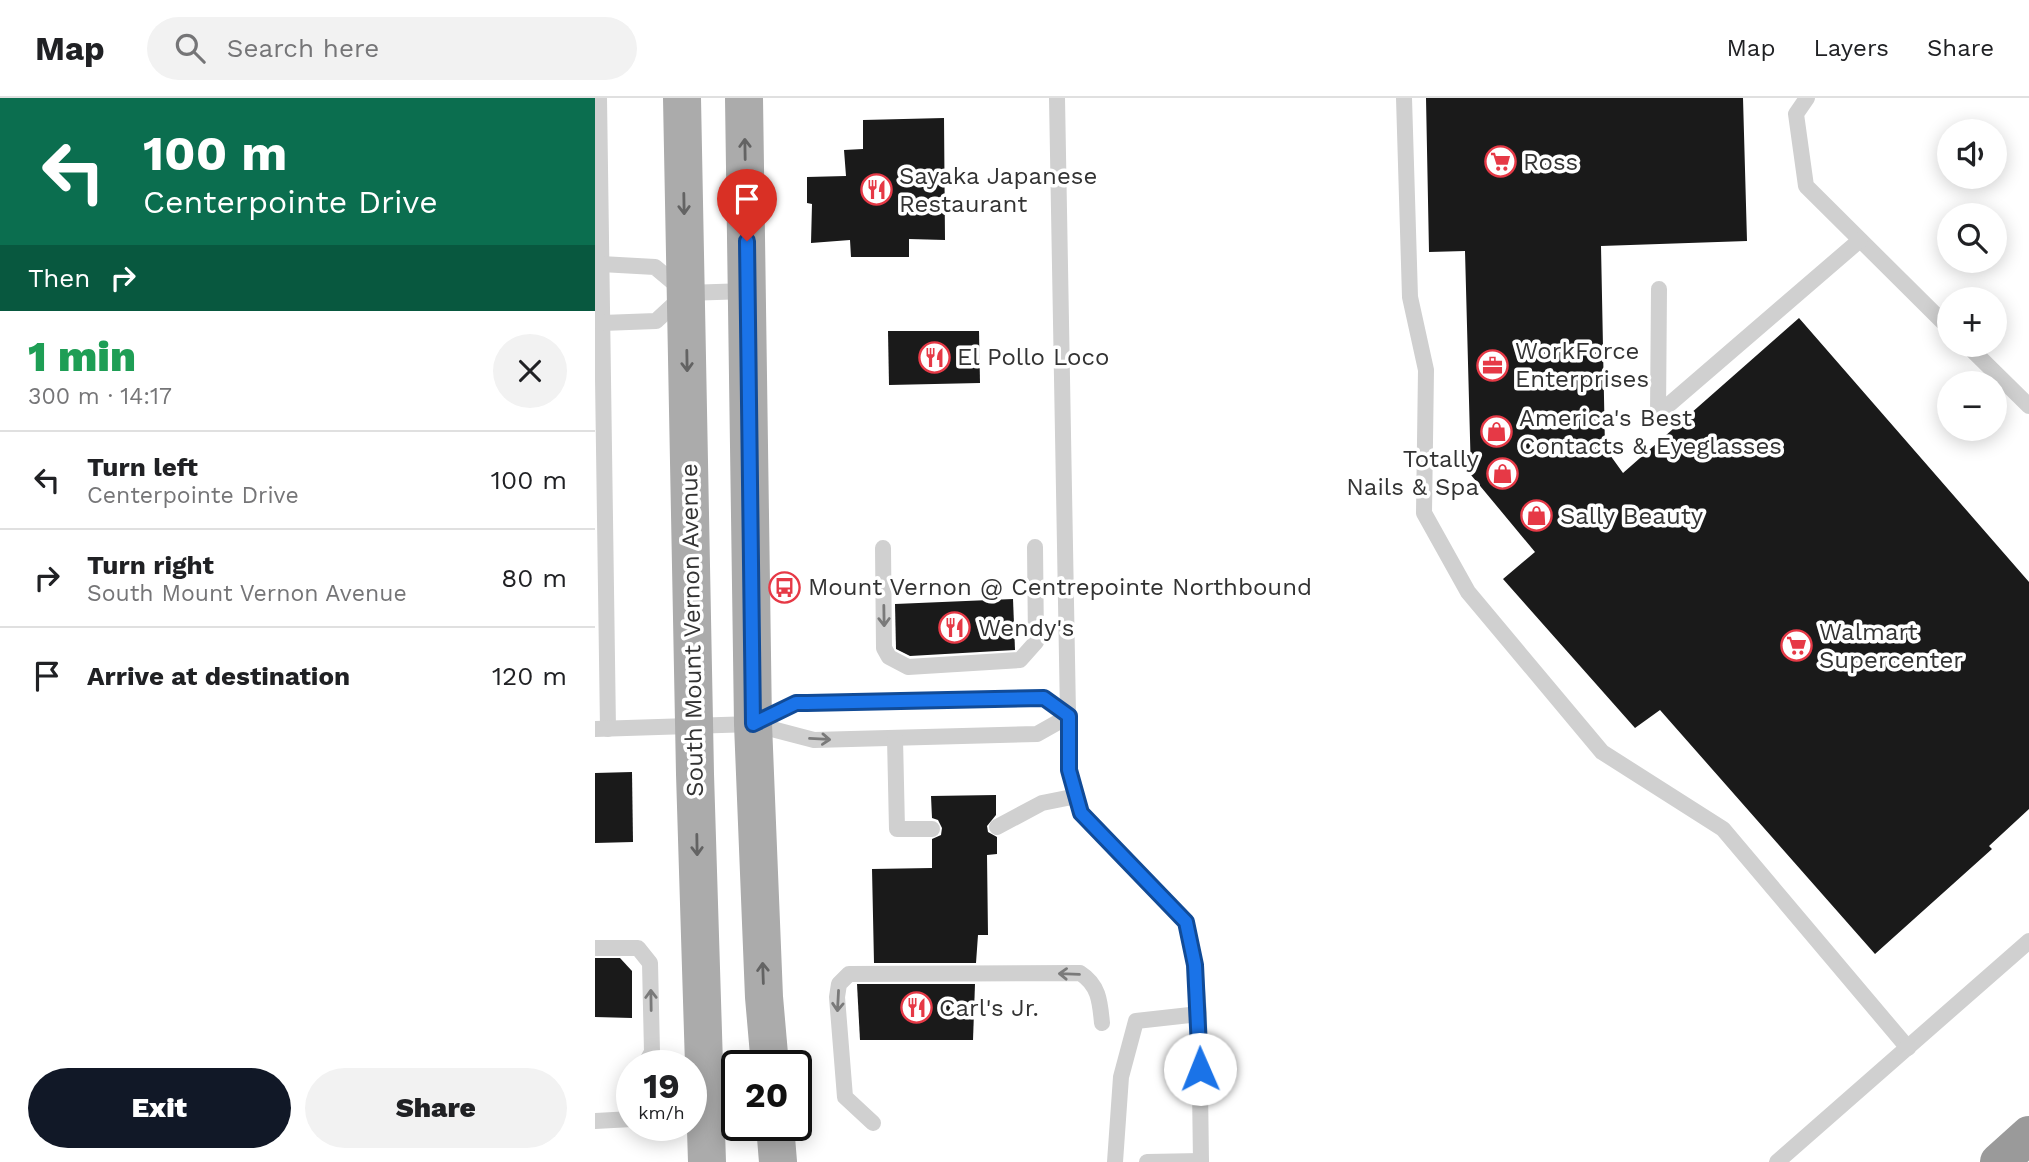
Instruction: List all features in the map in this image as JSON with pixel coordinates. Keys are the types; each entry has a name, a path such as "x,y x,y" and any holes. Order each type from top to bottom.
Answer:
{"highway":[{"path":"1999,1162 2029,1135"}],"main road":[{"name":"South Mount Vernon Avenue","path":"682,98 695,727 697,1050"},
{"path":"744,98 749,291 753,724 769,1050"},
{"name":"South Mount Vernon Avenue","path":"703,1141 707,1162"},
{"path":"776,1141 778,1162"}],"lane":[{"path":"599,98 602,729 753,724 814,740 895,738 1037,734 1069,716"},
{"path":"1057,98 1069,770 1081,813 1186,922 1195,965 1199,1014 1201,1162 1147,1162"},
{"path":"1404,98 1410,297 1426,370 1425,513 1468,592 1602,752 1723,829 1908,1048"},
{"path":"1807,98 1795,106 1806,187 1937,316"},
{"path":"1659,289 1658,414 1860,240"},
{"path":"601,264 655,267 686,293"},
{"path":"602,323 656,321 686,293 749,291"},
{"path":"1979,357 2029,406"},
{"path":"883,548 884,648 898,664 908,667 1020,660 1029,653 1036,642 1035,547"},
{"path":"753,724 796,703 1044,698 1069,716"},
{"path":"895,738 897,830 932,829"},
{"path":"997,827 1042,803 1077,796"},
{"path":"1777,1162 2029,941"},
{"path":"595,948 638,948 650,963 652,1050"},
{"path":"873,1123 845,1097 837,997 839,984 849,974 1080,973 1091,980 1099,996 1102,1023"},
{"path":"1115,1162 1121,1077 1136,1021 1199,1014"},
{"path":"595,1121 616,1120"}],"building":[{"name":"Walmart Supercenter","path":"1426,98 1743,98 1747,241 1601,246 1605,448 1623,473 1799,318 2029,582 2029,809 1989,846 1992,849 1875,954 1660,710 1635,728 1503,579 1535,552 1471,475 1465,251 1429,252"},
{"name":"Sayaka Japanese Restaurant","path":"944,118 945,240 909,239 909,257 851,257 850,240 811,243 812,204 807,203 807,177 846,176 844,150 863,149 863,120"},
{"name":"El Pollo Loco","path":"888,331 979,331 980,383 889,385"},
{"name":"Wendy's","path":"1013,599 1015,650 910,656 896,649 895,604"},
{"path":"632,772 633,842 595,843 595,773"},
{"path":"996,795 996,815 987,826 988,832 997,837 997,854 987,855 988,935 978,935 976,963 874,963 872,869 932,868 932,839 941,835 942,828 938,820 932,818 931,796"},
{"path":"595,958 620,958 632,971 632,1018 595,1017"},
{"name":"Carl's Jr.","path":"857,984 975,984 973,1040 860,1040"}],"place":[{"name":"Ross","path":"1500,162"},
{"name":"Sayaka Japanese Restaurant","path":"876,190"},
{"name":"El Pollo Loco","path":"934,357"},
{"name":"WorkForce Enterprises","path":"1492,365"},
{"name":"America's Best Contacts & Eyeglasses","path":"1496,432"},
{"name":"Totally Nails & Spa","path":"1502,473"},
{"name":"Sally Beauty","path":"1537,516"},
{"name":"Mount Vernon @ Centrepointe Northbound","path":"785,587"},
{"name":"Wendy's","path":"955,628"},
{"name":"Walmart Supercenter","path":"1796,646"},
{"name":"Carl's Jr.","path":"916,1008"}],"route":[{"path":"747,241 753,724 796,703 1044,698 1069,716 1069,770 1081,813 1186,922 1195,965 1200,1069"}]}
